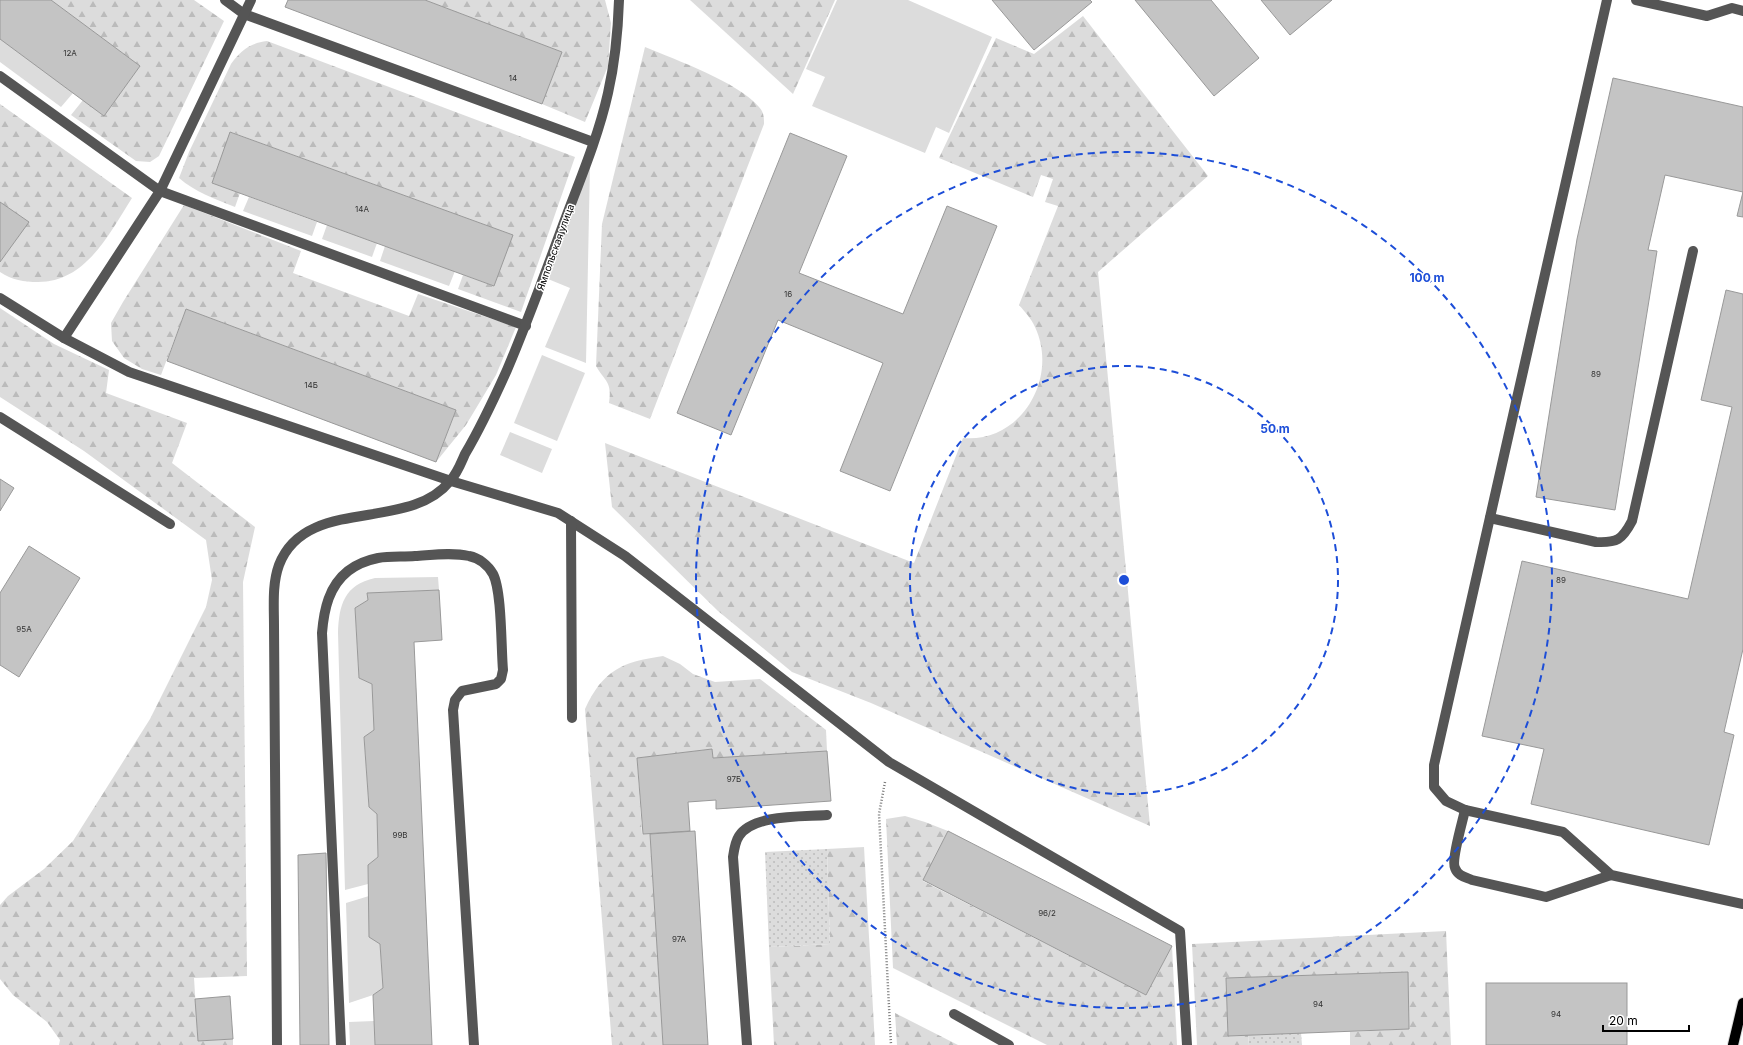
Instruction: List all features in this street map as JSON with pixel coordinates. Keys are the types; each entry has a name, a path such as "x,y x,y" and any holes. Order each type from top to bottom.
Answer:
{"main road":[{"path":"1733,1045 1743,1003"}],"street":[{"path":"225,0 244,14 594,142"},
{"path":"64,338 160,191 251,0"},
{"name":"Ямпольская улица","path":"277,1045 274,585 279,565 286,552 296,540 311,530 329,523 356,516 399,510 421,503 437,495 451,481 487,414 526,326 594,142 608,94 614,57 619,0"},
{"path":"1607,0 1434,765 1434,787 1446,801 1465,810 1563,832 1611,875 1743,904"},
{"path":"1636,0 1707,16 1733,4 1743,11"},
{"path":"0,76 160,191 526,326"},
{"path":"1490,518 1596,542 1612,543 1625,535 1632,521 1693,251"},
{"path":"0,298 64,338 129,372 451,481 558,513 571,521 625,556 889,762 1180,930 1187,1045"},
{"path":"0,417 170,524"},
{"path":"571,521 572,718"},
{"path":"341,1045 322,641 324,615 328,597 337,581 348,570 362,562 379,558 456,554 470,556 480,560 492,574 498,595 503,670 501,679 496,684 462,691 455,700 453,710 474,1045"},
{"path":"1465,810 1455,854 1454,867 1460,876 1546,897 1611,875"},
{"path":"747,1045 733,857 735,846 739,836 748,827 757,822 827,815"},
{"path":"954,1014 1009,1045"}],"path":[{"path":"889,762 879,814 891,1045"}],"green space":[{"path":"51,0 194,0 224,21 159,156 150,162 136,161 71,115 83,100 104,116 140,66"},
{"path":"425,0 605,0 611,23 608,66 585,122 542,104 562,52"},
{"path":"690,0 835,0 793,94"},
{"path":"837,0 908,0 992,37 949,133 936,127 925,153 812,106 825,77 806,69"},
{"path":"1083,16 1208,176 1098,272 1150,826 871,703 792,672 718,611 612,507 605,443 914,563 963,438 984,437 1002,430 1018,419 1030,404 1038,386 1042,367 1041,347 1035,327 1028,315 1019,305 1058,206 1045,202 1053,179 1041,175 1033,197 939,158 996,38 1034,54"},
{"path":"0,39 73,93 61,107 0,62"},
{"path":"267,41 575,157 521,312 458,289 463,275 494,286 512,235 231,132 212,183 240,193 235,207 198,191 179,178 189,152 231,64 246,48"},
{"path":"645,47 706,72 737,89 761,109 764,122 650,419 609,403 609,386 596,366 602,224"},
{"path":"0,104 132,198 105,240 94,254 83,265 70,274 55,280 38,282 23,281 14,279 0,272 0,262 28,222 0,202"},
{"path":"590,164 586,363 545,347 570,288 548,279"},
{"path":"249,197 317,222 312,236 243,211"},
{"path":"184,205 301,251 293,273 409,316 418,294 516,327 496,375 466,425 436,462 456,410 186,309 161,375 142,369 124,358 112,341 111,323"},
{"path":"327,225 377,243 372,257 322,239"},
{"path":"385,246 455,271 449,286 380,261"},
{"path":"0,308 54,344 109,370 106,393 187,423 172,463 255,527 243,582 247,976 194,978 198,1041 233,1039 233,1045 59,1045 60,1040 47,1022 13,995 0,979 0,905 8,896 44,869 73,841 150,719 206,607 212,580 206,540 84,451 0,397"},
{"path":"542,355 585,373 557,441 514,423"},
{"path":"510,432 552,449 542,473 500,455"},
{"path":"438,577 439,590 368,593 368,600 355,609 359,678 372,684 374,730 364,738 369,807 377,814 378,857 368,865 368,884 345,890 338,633 342,605 350,591 356,586 375,578"},
{"path":"663,656 680,664 693,674 715,682 760,679 826,730 827,751 713,758 712,749 637,758 642,834 650,834 663,1045 612,1045 585,709 599,685 615,670 636,661"},
{"path":"905,816 948,831 923,881 1146,995 1172,946 1177,1045 1047,1045 893,968 886,819"},
{"path":"864,847 875,1045 774,1045 769,947 830,944 827,849"},
{"path":"827,849 830,944 769,947 765,852"},
{"path":"369,896 380,944 383,988 373,995 349,1003 346,903"},
{"path":"1446,931 1451,1045 1350,1045 1350,1032 1409,1029 1407,972 1226,978 1228,1036 1248,1035 1249,1045 1197,1045 1192,944"},
{"path":"895,1013 958,1045 897,1045"},
{"path":"374,1021 375,1045 350,1045 349,1022"},
{"path":"1301,1033 1302,1045 1249,1045 1248,1035"}],"building":[{"path":"0,0 51,0 140,66 104,116 0,39"},
{"path":"288,0 425,0 562,52 542,104 285,7"},
{"path":"992,0 1090,0 1092,2 1034,50"},
{"path":"1135,0 1211,0 1259,58 1214,96"},
{"path":"1261,0 1332,0 1290,35"},
{"path":"1613,78 1743,107 1743,192 1665,175 1648,250 1657,251 1615,510 1536,497 1577,239"},
{"path":"230,132 513,235 494,286 212,183"},
{"path":"790,133 847,156 799,273 903,314 947,206 997,226 890,491 840,471 883,363 778,320 731,435 677,413"},
{"path":"1743,192 1743,217 1737,216"},
{"path":"0,202 29,222 0,262"},
{"path":"1726,290 1743,294 1743,649 1724,732 1734,735 1709,845 1531,804 1544,749 1482,736 1522,561 1688,599 1732,407 1701,400"},
{"path":"186,309 456,410 436,462 167,361"},
{"path":"0,479 14,488 0,511"},
{"path":"29,546 80,578 19,677 0,665 0,593"},
{"path":"439,590 442,640 414,642 432,1045 375,1045 373,995 383,988 380,944 369,937 368,865 378,857 377,814 369,807 364,737 374,730 372,684 359,678 355,608 368,600 367,593"},
{"path":"712,749 713,758 827,751 831,801 716,809 716,800 688,802 690,831 643,834 637,758"},
{"path":"695,831 708,1045 663,1045 650,834"},
{"path":"948,831 1172,946 1146,995 923,880"},
{"path":"326,853 329,1045 300,1045 298,855"},
{"path":"1408,972 1409,1029 1228,1036 1226,978"},
{"path":"1486,983 1627,983 1627,1045 1486,1045"},
{"path":"230,996 233,1039 198,1041 195,999"}]}
